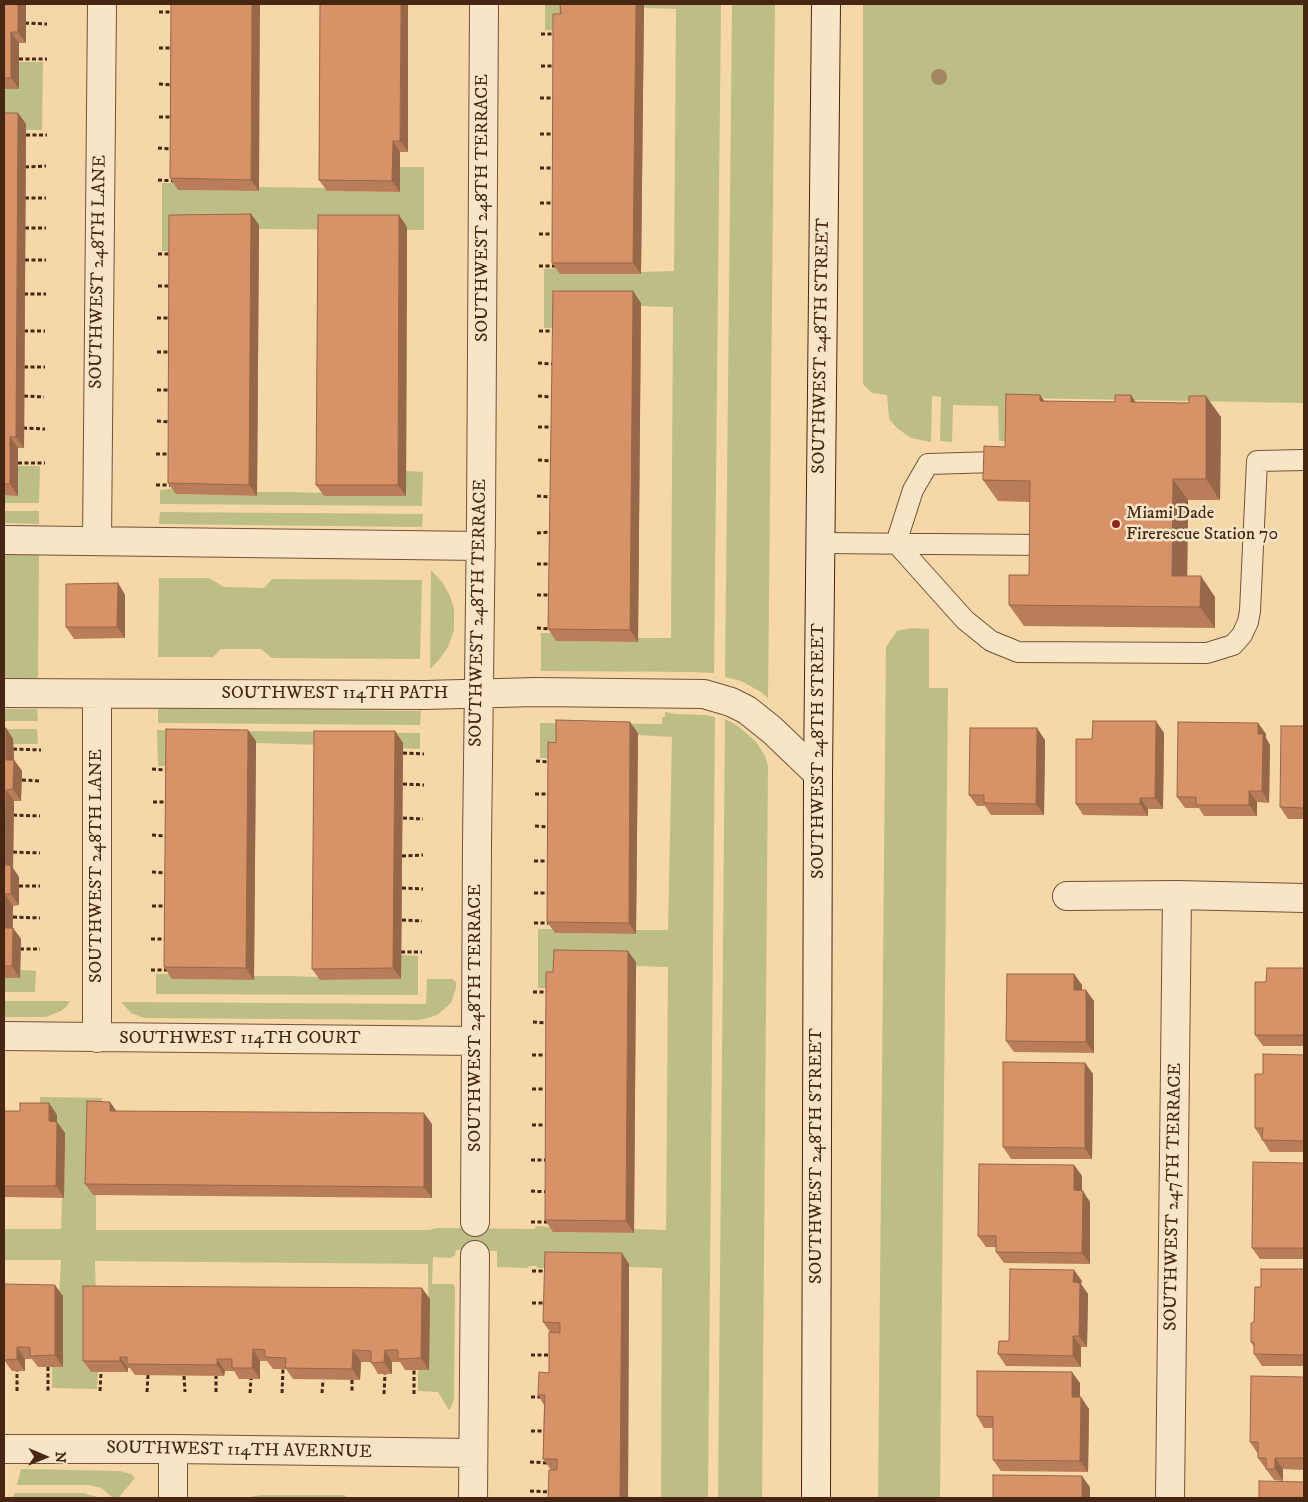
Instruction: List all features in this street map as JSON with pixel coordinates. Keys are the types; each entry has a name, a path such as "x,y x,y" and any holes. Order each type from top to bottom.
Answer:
{"street":[{"name":"SOUTHWEST 248TH LANE","path":"97,540 102,4"},
{"name":"SOUTHWEST 248TH TERRACE","path":"475,1222 484,4"},
{"name":"SOUTHWEST 248TH STREET","path":"816,1498 818,774 826,4"},
{"path":"4,540 480,546"},
{"name":"SOUTHWEST 114TH PATH","path":"4,693 425,695 536,692 711,695 736,704 758,718 818,774"},
{"name":"SOUTHWEST 248TH LANE","path":"97,1038 98,694"},
{"path":"1067,896 1177,895 1304,898"},
{"name":"SOUTHWEST 247TH TERRACE","path":"1170,1498 1177,895"},
{"name":"SOUTHWEST 114TH COURT","path":"4,1036 476,1041"},
{"path":"473,1498 475,1255"},
{"name":"SOUTHWEST 114TH AVERNUE","path":"4,1449 473,1453"},
{"path":"173,1449 173,1498"}],"lane":[{"path":"896,543 965,620 991,641 1018,652 1207,653 1233,645 1242,635 1248,622 1257,460 1304,460"},
{"path":"896,543 913,490 928,464 996,462"},
{"path":"820,543 1045,545"}],"path":[{"path":"159,12 179,12"},
{"path":"25,24 47,24"},
{"path":"541,34 561,34"},
{"path":"159,48 179,48"},
{"path":"19,59 47,59"},
{"path":"541,66 561,66"},
{"path":"159,84 179,85"},
{"path":"540,98 561,98"},
{"path":"159,117 178,118"},
{"path":"26,135 46,134"},
{"path":"540,134 561,134"},
{"path":"158,148 178,149"},
{"path":"25,166 46,166"},
{"path":"540,168 560,168"},
{"path":"158,180 178,181"},
{"path":"25,198 46,198"},
{"path":"540,203 560,203"},
{"path":"25,228 46,228"},
{"path":"539,234 560,234"},
{"path":"158,254 177,254"},
{"path":"25,260 46,260"},
{"path":"539,266 560,266"},
{"path":"158,286 176,286"},
{"path":"24,294 46,294"},
{"path":"157,318 177,318"},
{"path":"24,331 45,331"},
{"path":"539,331 560,331"},
{"path":"157,352 177,352"},
{"path":"538,363 559,364"},
{"path":"24,367 45,367"},
{"path":"157,390 176,390"},
{"path":"24,396 44,397"},
{"path":"538,396 559,397"},
{"path":"157,422 176,422"},
{"path":"538,427 558,427"},
{"path":"23,428 44,429"},
{"path":"156,454 176,455"},
{"path":"538,460 558,461"},
{"path":"18,463 44,463"},
{"path":"156,485 176,485"},
{"path":"537,496 558,497"},
{"path":"537,533 557,532"},
{"path":"537,564 556,564"},
{"path":"537,595 557,595"},
{"path":"537,628 556,629"},
{"path":"13,749 41,750"},
{"path":"403,753 424,754"},
{"path":"536,761 556,762"},
{"path":"152,769 174,770"},
{"path":"22,780 40,780"},
{"path":"403,784 424,785"},
{"path":"535,794 556,794"},
{"path":"152,802 174,802"},
{"path":"13,815 40,816"},
{"path":"402,818 423,819"},
{"path":"535,826 555,827"},
{"path":"152,835 173,836"},
{"path":"13,852 40,853"},
{"path":"402,856 423,855"},
{"path":"534,861 555,861"},
{"path":"152,872 173,873"},
{"path":"19,886 40,886"},
{"path":"402,888 423,889"},
{"path":"534,893 555,893"},
{"path":"152,906 173,907"},
{"path":"13,917 40,918"},
{"path":"402,920 422,921"},
{"path":"534,923 555,924"},
{"path":"151,939 172,939"},
{"path":"20,949 40,949"},
{"path":"402,952 422,952"},
{"path":"152,970 172,970"},
{"path":"533,992 553,993"},
{"path":"533,1022 554,1023"},
{"path":"532,1055 554,1055"},
{"path":"532,1089 554,1089"},
{"path":"532,1125 554,1126"},
{"path":"531,1160 554,1160"},
{"path":"531,1191 554,1192"},
{"path":"531,1222 553,1222"},
{"path":"532,1271 553,1272"},
{"path":"532,1303 552,1303"},
{"path":"532,1354 557,1355"},
{"path":"48,1367 48,1391"},
{"path":"282,1393 283,1369"},
{"path":"17,1391 18,1370"},
{"path":"414,1370 414,1394"},
{"path":"100,1391 101,1372"},
{"path":"384,1394 385,1374"},
{"path":"147,1392 148,1375"},
{"path":"184,1376 185,1392"},
{"path":"216,1376 216,1392"},
{"path":"250,1393 251,1379"},
{"path":"322,1394 323,1380"},
{"path":"352,1380 352,1393"},
{"path":"531,1396 546,1397"},
{"path":"531,1431 552,1432"},
{"path":"530,1462 552,1463"},
{"path":"530,1491 556,1492"}],"green space":[{"path":"545,4 721,4 714,673 541,671 541,633 556,633 556,641 638,642 638,638 671,638 673,307 641,306 560,328 544,328 544,269 560,268 561,274 641,274 641,272 674,271 676,9 644,8 643,5 561,31 545,30"},
{"path":"732,4 775,4 768,698 741,681 725,677"},
{"path":"863,4 1304,4 1304,403 1021,398 1020,441 999,441 998,406 953,405 952,442 940,441 941,397 932,396 931,442 911,438 897,428 889,419 887,395 872,393 863,384"},
{"path":"19,62 43,62 42,130 26,130 4,124 4,89 19,89"},
{"path":"400,167 424,167 424,230 259,229 177,251 162,251 162,183 178,183 179,190 259,191 259,187 327,188 328,191 400,192"},
{"path":"18,466 40,466 39,503 4,503 4,495 18,495"},
{"path":"406,471 423,472 422,506 160,504 160,490 176,488 176,494 256,496 257,492 290,492 324,493 324,496 405,496"},
{"path":"4,511 39,511 39,524 4,523"},
{"path":"160,512 423,514 422,527 159,524"},
{"path":"4,554 39,554 38,679 4,679"},
{"path":"431,570 443,583 450,596 454,609 454,630 448,647 430,669"},
{"path":"159,578 209,578 224,587 264,588 272,579 422,580 420,659 272,658 261,649 221,649 213,657 158,657"},
{"path":"911,628 929,629 929,688 948,688 940,1498 878,1498 886,647 897,631"},
{"path":"158,708 421,711 420,725 158,723"},
{"path":"4,709 37,709 38,721 4,721"},
{"path":"665,712 715,717 708,1498 661,1498 662,1268 497,1267 497,1251 456,1250 455,1255 451,1258 433,1257 432,1284 453,1284 455,1288 454,1398 449,1410 438,1392 418,1391 418,1370 429,1369 428,1264 95,1261 96,1297 92,1372 98,1372 97,1389 52,1388 52,1367 63,1366 63,1297 59,1296 61,1260 4,1260 4,1229 61,1229 62,1198 64,1197 65,1133 57,1133 40,1114 40,1097 102,1098 93,1195 96,1195 96,1230 429,1230 437,1228 535,1229 536,1226 553,1227 553,1232 633,1233 634,1229 666,1230 668,967 636,966 554,988 538,988 538,929 555,929 555,933 636,934 636,930 668,930 672,737 638,735 638,733 556,758 540,758 540,723 662,724 662,717 665,717"},
{"path":"725,719 738,726 756,742 765,756 768,766 762,1498 718,1498"},
{"path":"4,729 37,729 38,744 13,744"},
{"path":"157,730 420,733 420,749 256,743 255,741 174,766 158,766"},
{"path":"401,955 418,956 418,995 156,994 156,974 172,974 172,979 254,980 254,976 287,976 320,977 320,980 401,979"},
{"path":"20,970 36,971 35,992 4,992 4,978"},
{"path":"427,979 452,979 456,982 456,988 451,1003 437,1015 418,1020 144,1018 131,1013 121,1002 426,1004"},
{"path":"4,1001 70,1001 61,1011 46,1017 4,1017"},
{"path":"21,1469 120,1471 131,1474 135,1478 118,1498 113,1498 101,1488 89,1485 17,1485"},
{"path":"15,1493 84,1493 100,1498 12,1498"},
{"path":"263,1495 344,1495 348,1498 248,1498"}],"building":[{"path":"4,4 18,4 18,32 11,32 11,78 4,78"},
{"path":"171,4 252,4 251,180 170,178"},
{"path":"320,4 401,4 400,141 393,141 392,181 319,180"},
{"path":"560,4 636,4 633,263 552,263 553,14 561,14"},
{"path":"4,113 18,113 16,437 10,437 10,484 4,484"},
{"path":"251,214 249,485 168,483 169,215"},
{"path":"318,215 399,215 398,485 316,485"},
{"path":"553,291 633,291 630,630 548,629"},
{"name":"Miami Dade Firerescue Station 70","path":"1006,394 1040,395 1040,401 1115,402 1115,395 1131,395 1131,402 1189,403 1189,396 1206,396 1206,479 1173,479 1172,576 1201,576 1200,607 1009,605 1009,575 1029,575 1030,481 983,480 984,446 1005,447"},
{"path":"118,583 117,627 66,627 66,584"},
{"path":"556,720 630,722 629,923 547,922 548,742 556,743"},
{"path":"1093,721 1156,721 1155,798 1140,798 1140,804 1076,804 1076,739 1092,739"},
{"path":"1178,722 1258,723 1258,734 1263,734 1262,791 1249,791 1249,805 1196,805 1196,797 1177,797"},
{"path":"1281,726 1304,726 1304,808 1280,807"},
{"path":"4,728 6,728 6,760 14,760 13,789 6,790 5,865 11,865 11,894 5,894 5,928 13,928 12,966 4,966"},
{"path":"970,728 1037,728 1036,804 984,803 984,795 969,795"},
{"path":"166,729 248,730 246,968 164,967"},
{"path":"314,731 395,731 393,968 312,969"},
{"path":"554,950 628,951 626,1221 545,1220 546,972 553,972"},
{"path":"1267,968 1304,968 1304,1035 1255,1035 1255,982 1266,982"},
{"path":"1007,974 1074,974 1074,990 1086,990 1086,1042 1006,1041"},
{"path":"1263,1054 1304,1055 1304,1141 1262,1140 1263,1128 1255,1128 1255,1074 1263,1074"},
{"path":"1003,1062 1085,1063 1085,1148 1003,1147"},
{"path":"87,1101 110,1102 110,1111 424,1113 424,1187 85,1184"},
{"path":"20,1103 49,1103 49,1121 57,1122 56,1186 4,1186 4,1111 20,1111"},
{"path":"1253,1162 1304,1163 1304,1248 1252,1248"},
{"path":"979,1164 1074,1165 1074,1190 1083,1191 1082,1253 996,1252 996,1236 978,1236"},
{"path":"545,1252 622,1253 620,1498 548,1498 549,1470 557,1470 557,1459 543,1459 545,1395 538,1395 539,1372 549,1373 549,1332 560,1333 560,1323 543,1322"},
{"path":"1010,1269 1074,1270 1073,1282 1080,1283 1079,1336 1073,1336 1073,1356 998,1354 999,1341 1009,1341"},
{"path":"1261,1269 1304,1269 1304,1355 1254,1354 1254,1342 1251,1342 1251,1323 1254,1322 1255,1287 1261,1287"},
{"path":"4,1284 55,1285 55,1355 30,1356 30,1347 17,1347 17,1359 4,1360"},
{"path":"83,1286 422,1288 421,1358 398,1359 398,1350 385,1350 384,1362 371,1363 371,1351 353,1350 352,1369 285,1368 286,1358 265,1357 265,1350 253,1349 252,1368 232,1368 232,1359 217,1359 217,1365 127,1364 127,1357 120,1357 120,1361 83,1361"},
{"path":"977,1371 1072,1372 1072,1397 1081,1397 1080,1461 993,1460 993,1417 977,1416"},
{"path":"1251,1376 1304,1377 1304,1458 1275,1458 1275,1469 1266,1469 1266,1458 1258,1458 1258,1442 1250,1442"},
{"path":"993,1475 1082,1476 1082,1498 993,1498"},
{"path":"1259,1481 1304,1482 1304,1498 1259,1498"}],"place":[{"name":"Miami Dade Firerescue Station 70","path":"1116,524"}]}
